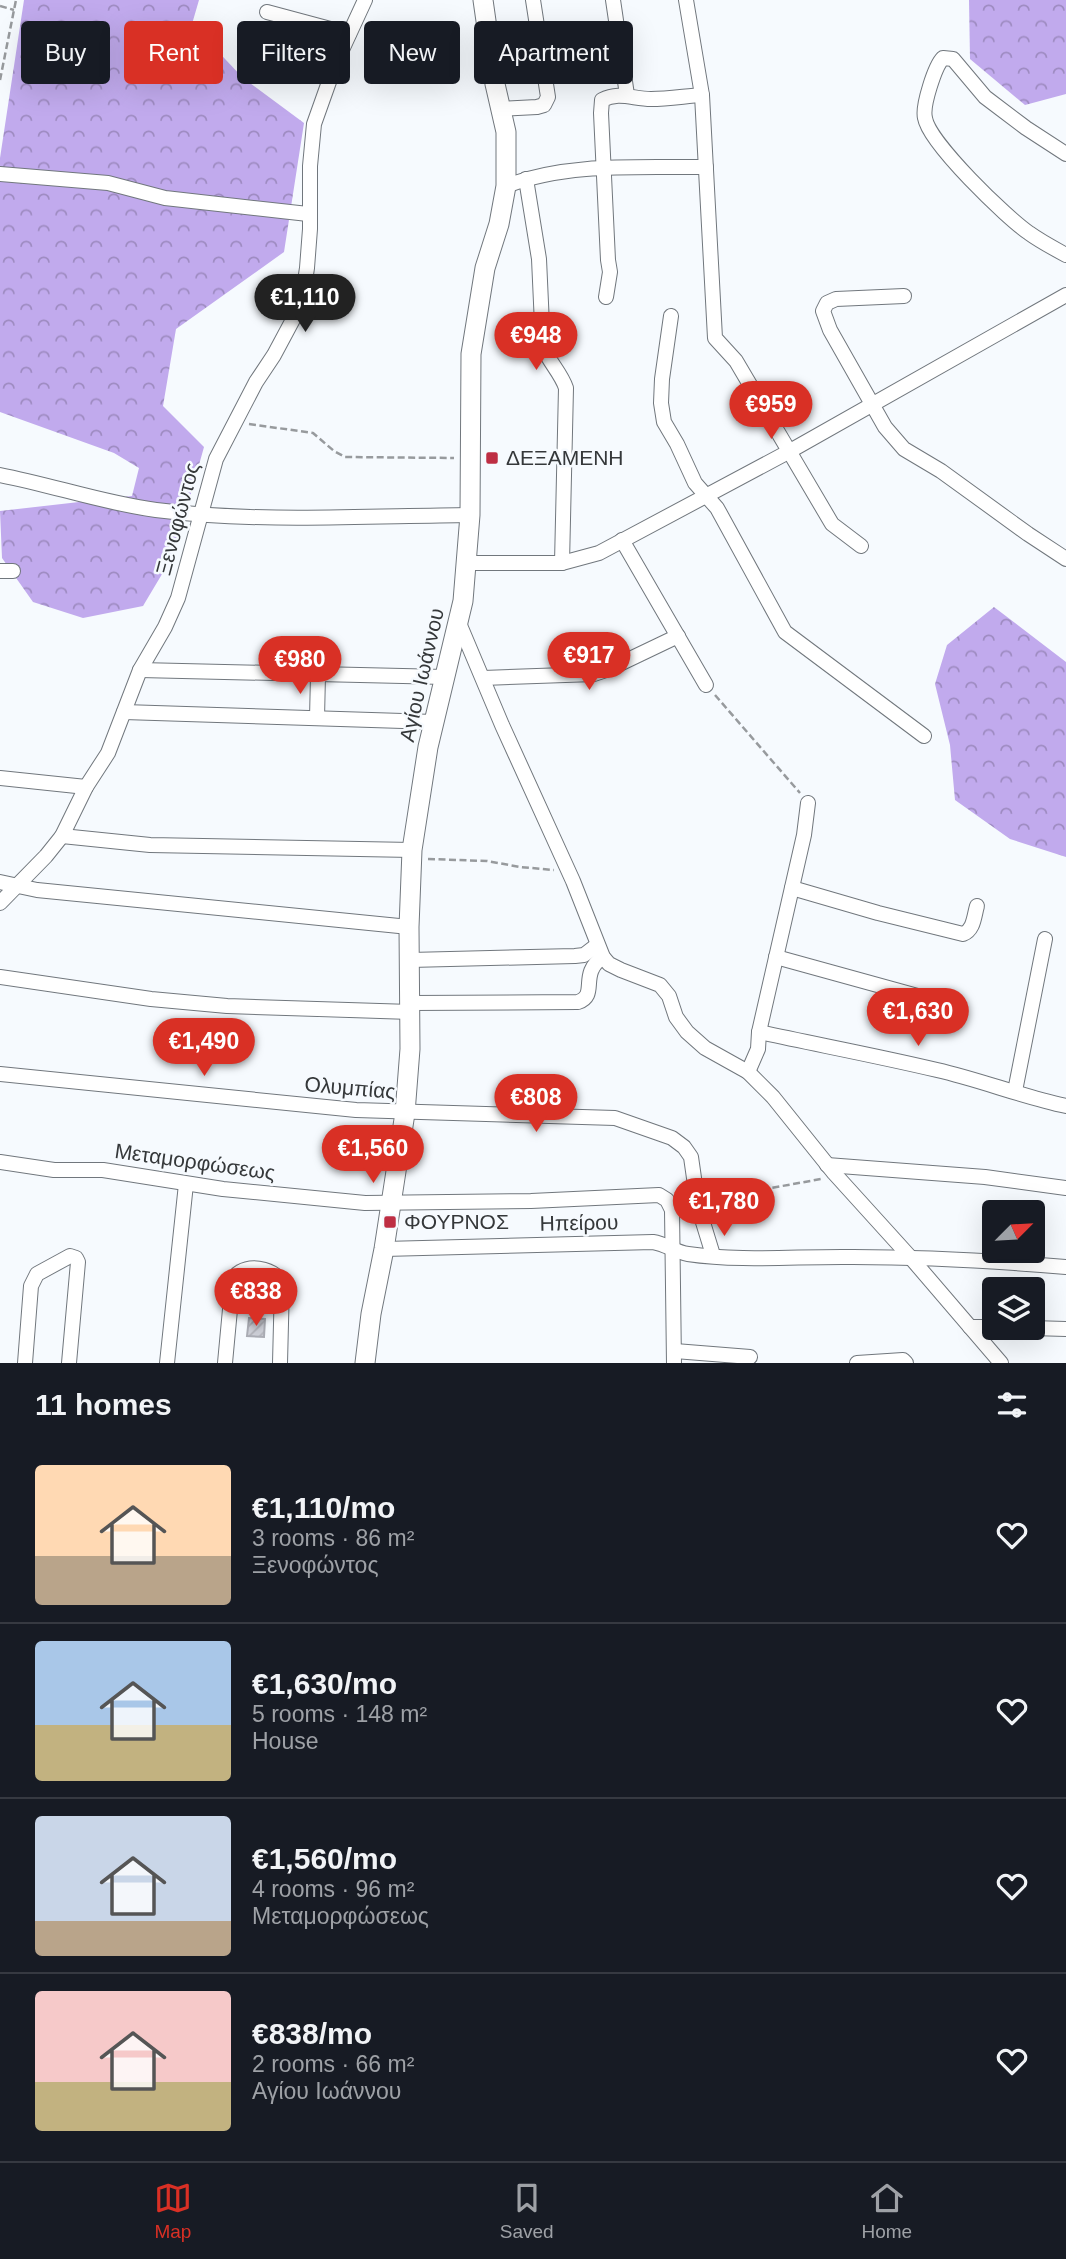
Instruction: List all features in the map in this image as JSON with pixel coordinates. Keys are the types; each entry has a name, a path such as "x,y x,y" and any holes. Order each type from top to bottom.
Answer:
{"street":[{"name":"Ξενοφώντος","path":"350,32 365,0"},
{"name":"Αγίου Ιωάννου","path":"365,1363 370,1314 384,1248 405,1113 411,1007 411,854 433,722 459,623 470,515 471,354 485,268 499,224 506,186 506,132 495,84 483,0"},
{"path":"501,109 537,107 544,105 548,97 533,0"},
{"path":"612,0 627,94"},
{"path":"687,0 702,95 715,338 736,361 832,524 862,546"},
{"path":"267,12 301,21"},
{"path":"1066,154 985,97 953,59 943,58 938,64 925,108 925,119 931,132 961,169 1027,232 1066,255"},
{"name":"Ξενοφώντος","path":"0,903 62,836 86,787 108,753 140,670 165,627 177,598 216,459 297,312 307,268 314,124 328,84"},
{"path":"606,297 610,272 602,100 627,94 653,99 702,95"},
{"path":"506,186 526,178 553,173 706,167"},
{"path":"0,174 108,183 165,198 308,214"},
{"path":"526,178 539,259 543,347 564,380 566,388 562,563"},
{"path":"467,563 562,563 599,553 790,451 1066,295"},
{"path":"904,296 836,299 827,303 823,312 830,330 885,427 904,449 941,471 1066,559"},
{"path":"670,316 662,379 664,422 695,483 717,508 785,632 924,736"},
{"path":"0,475 106,501 200,515 470,515"},
{"path":"622,540 706,685"},
{"path":"459,623 567,868 600,951 609,964 660,985 687,1032 705,1048 748,1072 1001,1363"},
{"path":"483,678 594,674 678,636"},
{"path":"140,670 445,677"},
{"path":"317,718 318,675"},
{"path":"124,712 433,722"},
{"path":"0,778 86,787"},
{"path":"748,1072 758,1049 759,1032 804,835 808,803"},
{"path":"62,836 150,845 411,854"},
{"path":"0,881 37,890 409,927"},
{"path":"792,888 963,934 972,927 977,906"},
{"path":"1015,1091 1045,939"},
{"path":"410,960 575,956 600,951"},
{"path":"0,977 151,999 227,1006 411,1007 578,1002 589,994 589,973 600,951"},
{"path":"776,957 950,1005"},
{"path":"759,1032 939,1070 1066,1107"},
{"name":"Ολυμπίας","path":"0,1074 405,1113 615,1118 671,1138 684,1147 691,1157 698,1206"},
{"name":"Μεταμορφώσεως","path":"0,1162 54,1170 103,1170 186,1184 339,1201 531,1201 659,1195 667,1200 672,1210 673,1250"},
{"path":"830,1169 985,1177 1066,1188"},
{"path":"167,1363 186,1184"},
{"path":"698,1206 713,1255"},
{"name":"Ηπείρου","path":"384,1248 653,1242 686,1254 911,1258 1066,1267"},
{"path":"673,1250 674,1357 750,1357"},
{"path":"25,1363 31,1286 37,1274 71,1256 78,1262 69,1363"},
{"path":"225,1363 235,1277 240,1272 258,1269 273,1272 282,1284 280,1363"},
{"path":"970,1327 982,1327"},
{"path":"1045,1328 1066,1329"},
{"path":"857,1363 903,1360 906,1363"}],"path":[{"path":"0,80 16,0"},
{"path":"0,6 14,10"},
{"path":"235,422 313,433 345,457 404,459 449,456 469,463"},
{"path":"706,685 808,803"},
{"path":"411,854 543,870 567,868"},
{"path":"698,1206 721,1197 816,1181 830,1169"}],"green space":[{"path":"24,0 199,0 193,21 124,21 124,84 223,84 223,57 237,72 237,84 251,84 304,123 284,252 176,329 163,406 204,447 174,554 143,606 83,618 33,602 2,558 0,511 132,496 139,468 114,453 0,412 0,158"},
{"path":"969,0 1066,0 1066,94 1025,105 970,59"},
{"path":"994,607 1066,662 1066,857 1010,839 955,800 950,745 935,684 947,645"}],"building":[{"path":"249,1318 265,1319 264,1337 247,1336"}],"place":[{"name":"ΔΕΞΑΜΕΝΗ","path":"492,458"},
{"name":"ΦΟΥΡΝΟΣ","path":"390,1222"}]}
